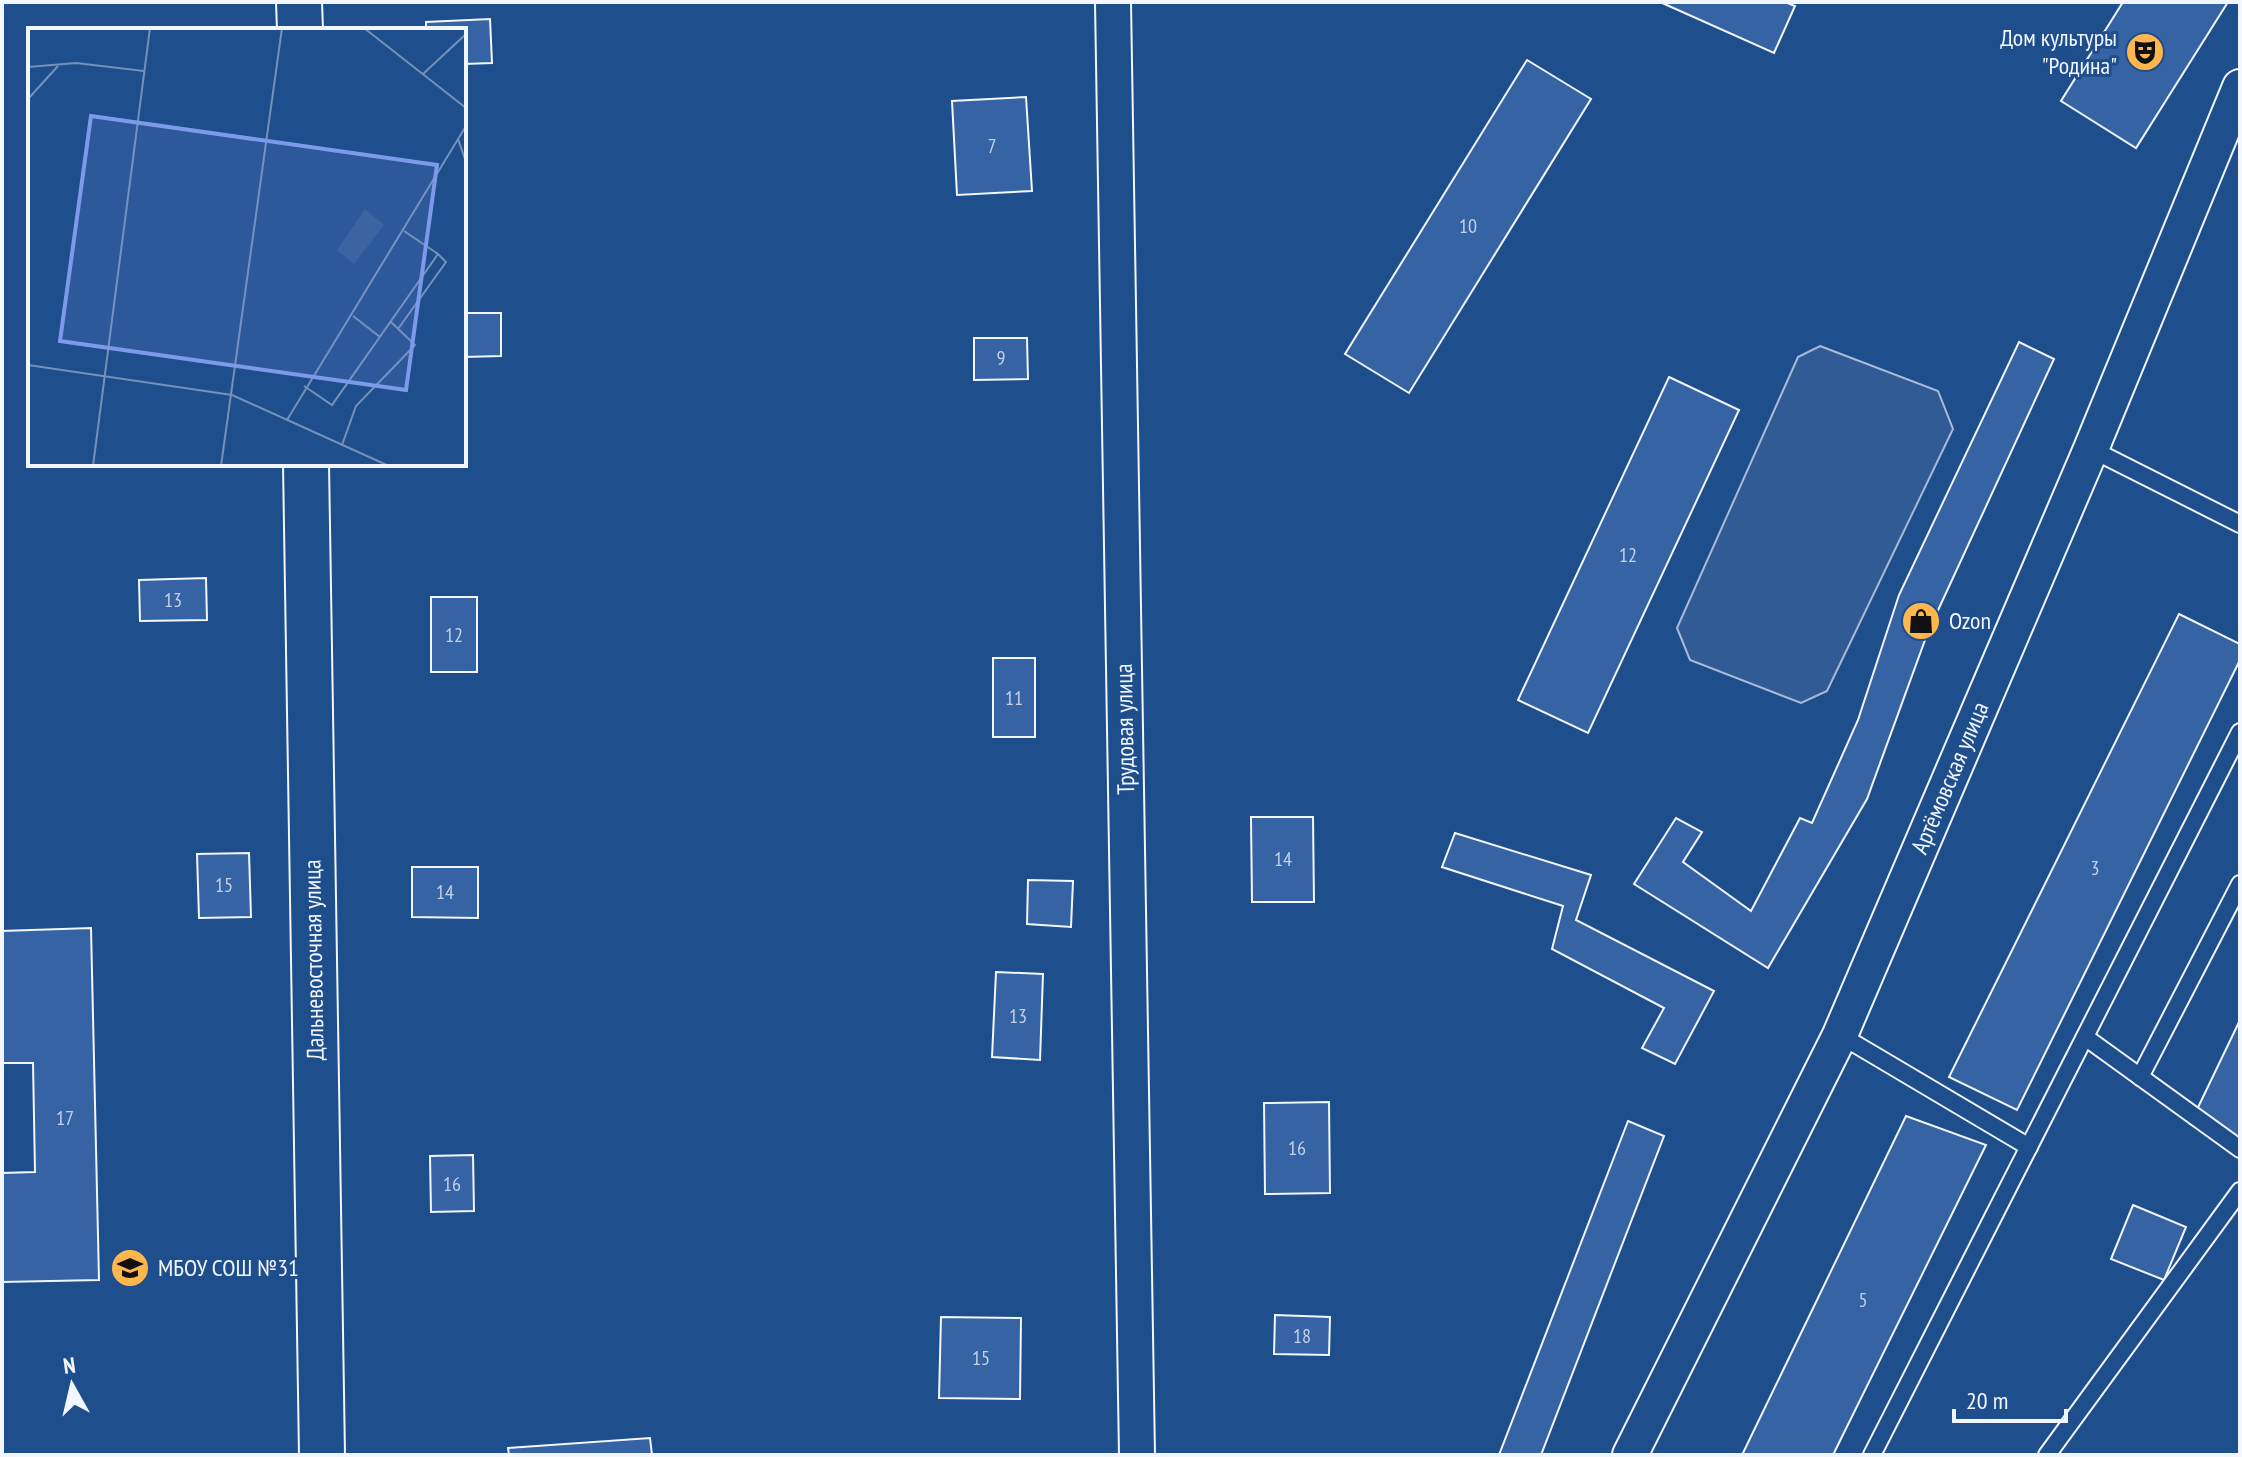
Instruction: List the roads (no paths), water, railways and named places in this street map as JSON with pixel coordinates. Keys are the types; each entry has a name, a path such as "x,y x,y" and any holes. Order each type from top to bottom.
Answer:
{"main road":[{"path":"299,2 300,28"},
{"name":"Дальневосточная улица","path":"306,466 322,1455"}],"street":[{"name":"Трудовая улица","path":"1113,2 1137,1455"},
{"name":"Артёмовская улица","path":"1630,1455 1840,1035 2091,449 2240,87"}],"lane":[{"path":"2091,449 2240,524"},
{"path":"1872,1455 2240,732"},
{"path":"2140,1077 2240,884"},
{"path":"1840,1035 2029,1147"},
{"path":"2085,1037 2240,1149"},
{"path":"2047,1455 2240,1191"}],"place":[{"name":"Дом культуры \"Родина\"","path":"2145,52"},
{"name":"Ozon","path":"1921,621"},
{"name":"МБОУ СОШ №31","path":"130,1268"}]}
